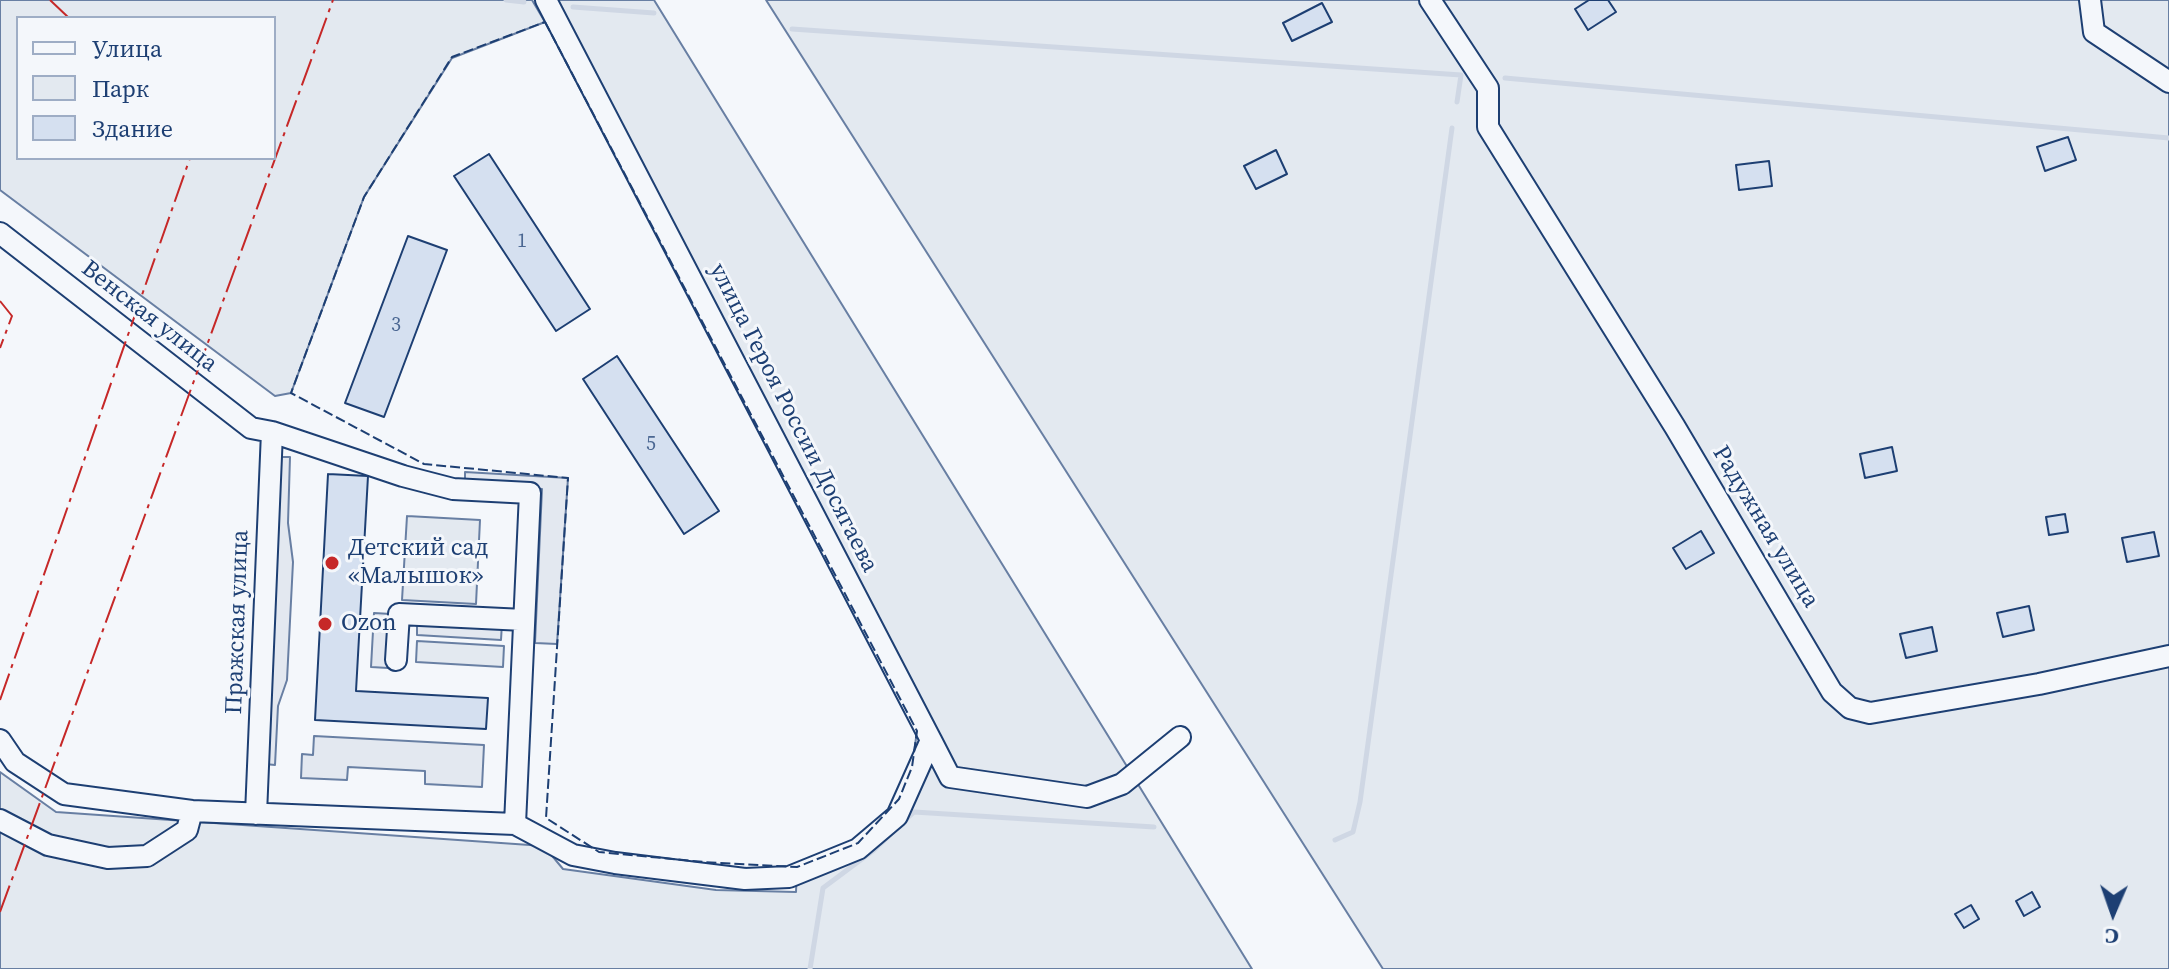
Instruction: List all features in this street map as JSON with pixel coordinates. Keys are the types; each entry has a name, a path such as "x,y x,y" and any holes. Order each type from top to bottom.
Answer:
{"street":[{"name":"улица Героя России Досягаева","path":"546,0 950,777 1087,797 1122,784 1180,737"},
{"name":"Радужная улица","path":"1430,0 1488,88 1488,127 1675,427 1832,692 1850,708 1870,713 2039,684 2169,656"},
{"path":"2090,0 2094,32 2169,82"},
{"name":"Венская улица","path":"0,233 251,428 453,489 530,493 524,620"},
{"name":"Пражская улица","path":"256,814 272,432"},
{"path":"396,660 399,614 524,620 515,824"},
{"path":"0,740 15,762 64,794 201,812 515,824 573,855 745,879 789,877 858,849 897,816 931,740"},
{"path":"0,820 48,845 108,858 134,857 147,856 187,830 201,812"}],"green space":[{"path":"0,0 532,0 545,22 452,58 364,197 291,393 275,396 0,190"},
{"path":"537,0 654,0 1252,969 0,969 0,772 56,812 544,846 563,869 716,890 796,892 797,867 858,843 899,799 912,767 917,731"},
{"path":"766,0 2169,0 2169,969 1383,969"},
{"path":"407,516 480,520 476,604 402,600"},
{"path":"417,641 504,646 503,667 416,662"}],"shaded area":[{"path":"279,457 290,457 288,523 293,562 287,680 278,706 275,765 265,764"},
{"path":"465,472 568,478 557,644 535,643 542,489 465,485"},
{"path":"374,613 391,614 388,668 371,667"},
{"path":"417,618 502,623 501,640 417,635"},
{"path":"314,736 484,745 482,787 425,784 425,771 348,767 347,780 301,778 302,754 313,755"}],"building":[{"path":"1589,0 1608,0 1616,12 1588,30 1575,9"},
{"path":"1322,3 1332,22 1292,41 1283,23"},
{"path":"2068,137 2076,160 2045,171 2037,147"},
{"path":"1276,150 1287,174 1256,189 1244,166"},
{"path":"489,154 590,309 556,331 454,176"},
{"path":"1769,161 1772,186 1739,190 1736,165"},
{"path":"408,236 447,250 384,417 345,403"},
{"path":"617,356 719,511 684,534 583,379"},
{"path":"1892,447 1897,471 1865,478 1860,454"},
{"path":"328,474 368,476 356,691 488,698 486,729 315,720"},
{"path":"2065,514 2068,532 2049,535 2046,517"},
{"path":"1701,531 1714,553 1686,569 1673,548"},
{"path":"2154,532 2159,556 2127,562 2122,538"},
{"path":"2029,606 2034,630 2003,637 1997,613"},
{"path":"1932,627 1937,651 1906,658 1900,634"},
{"path":"2032,892 2040,907 2024,916 2016,901"},
{"path":"1971,905 1979,919 1964,928 1955,914"}],"waterway":[{"path":"506,0 524,2"},
{"path":"573,7 654,13"},
{"path":"792,29 1461,75 1457,102"},
{"path":"1505,78 2169,138"},
{"path":"1335,840 1353,832 1360,802 1452,128"},
{"path":"902,823 914,812 1154,827"},
{"path":"810,969 823,888 892,833"}],"fence":[{"path":"545,22 917,731 912,767 899,799 858,843 797,867 599,852 546,818 568,478 424,464 291,393 364,197 452,57 545,22"}],"power":[{"path":"50,0 67,16"},
{"path":"276,156 333,0"},
{"path":"0,700 189,160"},
{"path":"0,912 275,160"},
{"path":"0,301 12,316 0,348"}],"place":[{"name":"Детский сад «Малышок»","path":"332,563"},
{"name":"Ozon","path":"325,624"}]}
